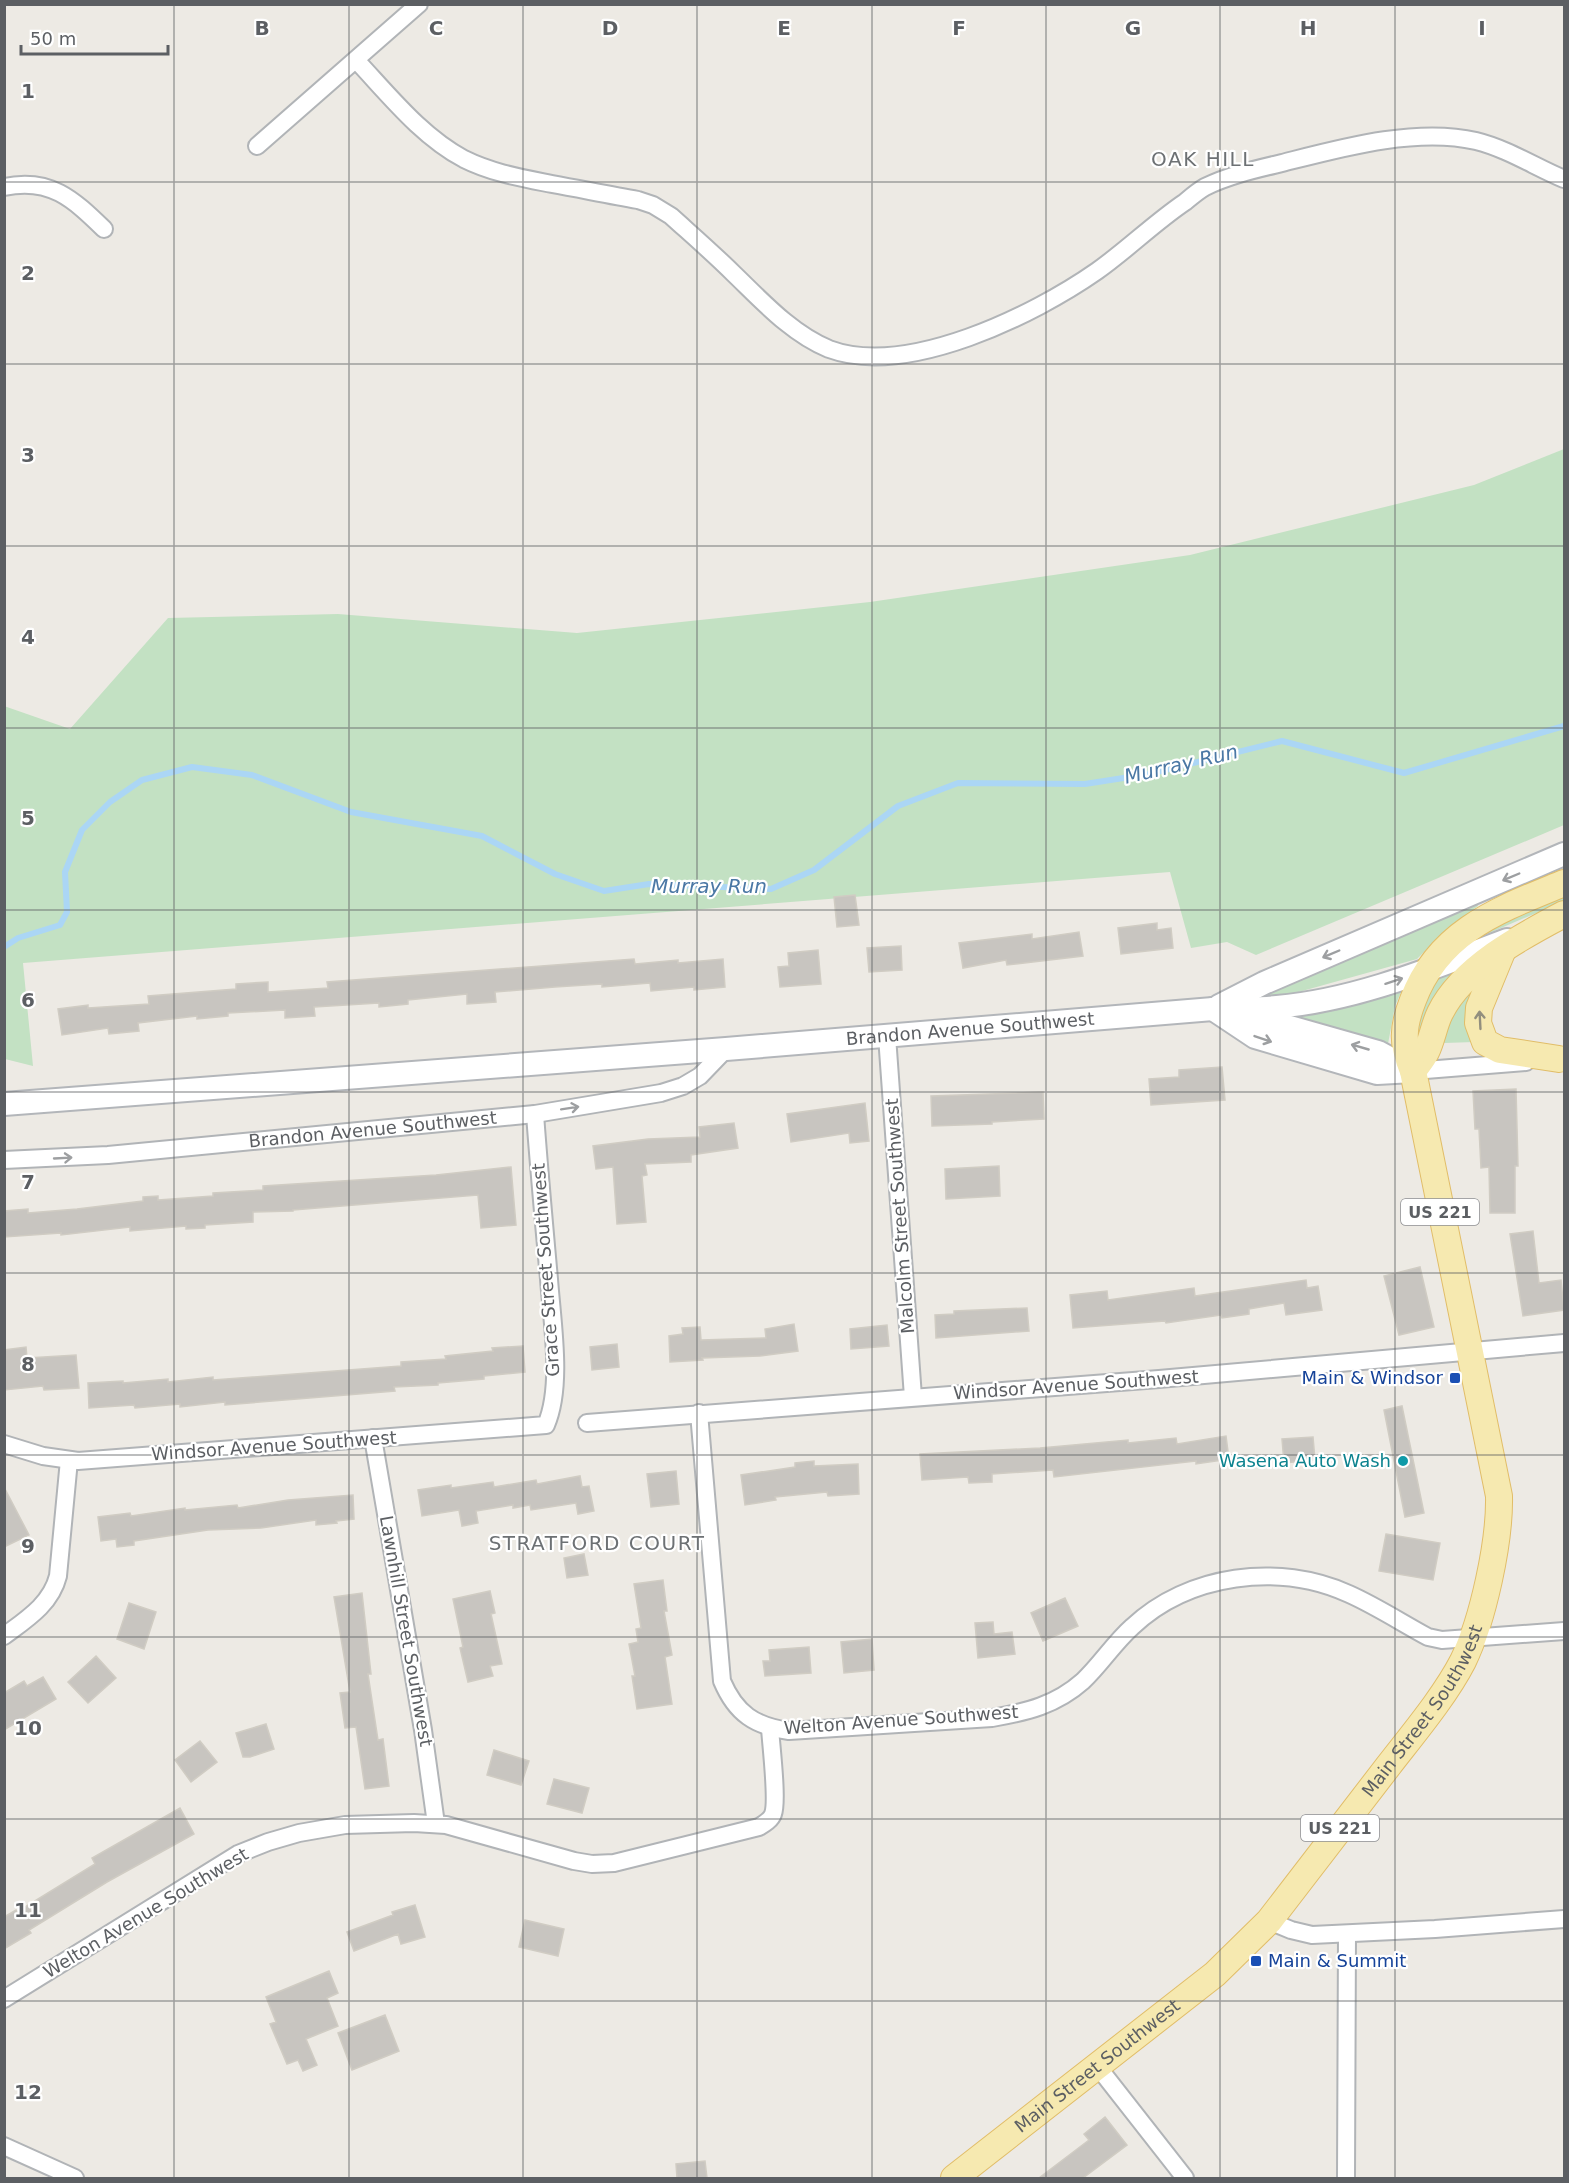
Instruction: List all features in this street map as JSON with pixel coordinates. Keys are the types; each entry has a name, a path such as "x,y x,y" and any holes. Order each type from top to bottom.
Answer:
{"main road":[{"name":"Brandon Avenue Southwest","path":"1213,1009 1275,978 1564,854"},
{"name":"US 221","path":"1413,1071 1406,1053 1403,1034 1412,1001 1428,970 1445,948 1487,916 1564,883"},
{"name":"Brandon Avenue Southwest","path":"4,1104 1213,1009 1278,1007 1318,1001 1371,988 1428,970 1533,930 1564,914"},
{"path":"1213,1009 1279,1024 1378,1052 1413,1071 1427,1052 1440,1012 1451,995 1471,974 1533,930"},
{"path":"1503,950 1479,1008 1478,1023 1485,1042 1500,1050 1562,1059"},
{"name":"Main Street Southwest","path":"954,2178 1215,1974 1269,1921 1449,1683 1463,1660 1482,1609 1499,1518 1497,1487 1413,1071"}],"street":[{"path":"257,146 419,4"},
{"path":"356,60 406,114 443,146 463,158 506,175 638,200 653,205 671,216 779,317 827,348 849,355 872,356 904,353 944,345 1014,320 1098,270 1205,187 1250,171 1302,158 1388,139 1457,138 1508,152 1564,179"},
{"path":"4,187 32,184 53,188 68,196 104,229"},
{"name":"Malcolm Street Southwest","path":"887,1036 913,1397"},
{"name":"Brandon Avenue Southwest","path":"4,1160 108,1155 535,1114 661,1093 683,1086 700,1076 726,1049"},
{"path":"1413,1071 1562,1059"},
{"name":"Grace Street Southwest","path":"535,1114 553,1335 555,1397 546,1425"},
{"name":"Windsor Avenue Southwest","path":"587,1423 1158,1379 1564,1343"},
{"path":"699,1413 722,1682 729,1698 741,1712 770,1728"},
{"name":"Windsor Avenue Southwest","path":"4,1443 43,1456 69,1460 108,1460 546,1425"},
{"name":"Lawnhill Street Southwest","path":"373,1438 423,1730 436,1824"},
{"path":"4,1636 47,1601 55,1588 69,1460"},
{"name":"Welton Avenue Southwest","path":"4,1999 238,1854 299,1833 345,1825 436,1824 591,1864 614,1863 759,1827 773,1814 774,1791 770,1728 789,1731 992,1718 1043,1707 1065,1695 1084,1680 1131,1628 1160,1606 1186,1592 1210,1584 1264,1576 1291,1576 1317,1582 1348,1594 1428,1638 1442,1640 1522,1636 1564,1631"},
{"path":"1269,1921 1312,1935 1564,1919"},
{"path":"1346,2178 1347,1934"},
{"path":"1098,2067 1185,2178"},
{"path":"4,2146 75,2178"}],"green space":[{"path":"1564,449 1564,825 1256,955 1227,942 1191,948 1170,872 23,963 33,1066 5,1059 4,706 70,729 168,618 338,614 577,633 870,602 1190,555 1474,485"},
{"path":"1564,894 1564,901 1473,940 1481,932"},
{"path":"1477,902 1478,906 1448,928 1417,959 1295,993 1261,998 1262,995"},
{"path":"1455,972 1426,1017 1417,1044 1416,1024 1437,978"},
{"path":"1478,984 1475,1042 1444,1043 1447,1027 1455,1011"},
{"path":"1402,990 1395,1006 1388,1044 1292,1018"}],"building":[{"path":"855,895 859,925 837,927 834,897"},
{"path":"1157,923 1157,930 1171,928 1173,948 1121,954 1118,928"},
{"path":"1079,932 1083,956 1007,965 1006,960 963,968 959,943 1032,934 1032,939"},
{"path":"901,946 902,970 869,972 867,948"},
{"path":"818,950 821,984 780,987 778,967 789,966 788,953"},
{"path":"634,959 635,964 723,959 725,987 651,991 650,983 602,987 602,984 555,987 495,992 496,1002 467,1004 467,994 408,1000 408,1004 379,1007 379,1003 314,1007 315,1016 285,1018 285,1010 228,1013 228,1016 197,1019 197,1016 138,1023 139,1031 109,1034 108,1028 62,1035 58,1009 88,1005 88,1008 149,1004 148,996 236,989 236,984 268,982 268,992 328,988 327,982"},
{"path":"1222,1067 1225,1100 1151,1105 1149,1079 1179,1077 1179,1070"},
{"path":"1516,1089 1518,1166 1515,1166 1515,1213 1490,1213 1489,1167 1481,1168 1479,1129 1475,1129 1473,1091"},
{"path":"1043,1092 1044,1119 932,1126 931,1096"},
{"path":"865,1103 869,1141 850,1143 849,1133 791,1142 787,1114"},
{"path":"734,1123 738,1148 691,1155 691,1162 645,1164 647,1175 642,1176 646,1222 617,1224 613,1167 596,1169 593,1146 648,1139 700,1137 699,1127"},
{"path":"999,1166 1000,1196 946,1199 945,1169"},
{"path":"511,1167 516,1225 481,1228 478,1195 293,1211 253,1212 253,1222 205,1225 205,1228 186,1229 186,1226 130,1231 130,1227 61,1235 61,1233 4,1237 4,1211 28,1209 28,1213 77,1209 143,1201 143,1197 158,1196 158,1200 213,1196 213,1193 263,1190 263,1186 436,1175"},
{"path":"1533,1231 1539,1283 1561,1280 1564,1310 1523,1316 1510,1234"},
{"path":"1420,1267 1434,1327 1399,1335 1384,1276"},
{"path":"1306,1280 1307,1288 1318,1286 1322,1310 1286,1315 1284,1303 1249,1309 1249,1314 1222,1318 1221,1315 1166,1323 1165,1321 1073,1328 1070,1295 1107,1291 1108,1300 1194,1288 1195,1296"},
{"path":"1027,1308 1029,1331 936,1338 935,1315 954,1314 954,1311"},
{"path":"794,1324 798,1351 670,1362 669,1336 683,1334 682,1328 700,1327 701,1340 766,1338 765,1329"},
{"path":"887,1325 889,1346 851,1349 850,1329"},
{"path":"617,1344 619,1367 592,1370 590,1347"},
{"path":"523,1346 525,1372 484,1376 484,1379 438,1383 438,1385 394,1387 395,1391 225,1405 225,1402 180,1407 180,1404 135,1408 134,1405 89,1408 88,1383 168,1379 168,1382 213,1377 213,1380 401,1366 401,1362 446,1359 445,1356 493,1351 492,1348"},
{"path":"26,1347 27,1358 76,1355 79,1388 44,1390 43,1386 4,1390 4,1350"},
{"name":"Wasena Auto Wash","path":"1402,1406 1424,1513 1405,1517 1384,1410"},
{"path":"1226,1436 1229,1459 1196,1464 1196,1461 1054,1477 1053,1470 992,1474 992,1482 969,1483 968,1477 922,1480 920,1454 1040,1448 1128,1440 1128,1443 1176,1438 1177,1444"},
{"path":"1313,1437 1315,1460 1284,1463 1282,1439"},
{"path":"814,1461 814,1466 858,1464 859,1494 828,1496 827,1492 775,1497 776,1500 745,1505 741,1475 795,1467 795,1463"},
{"path":"676,1471 679,1504 651,1507 647,1474"},
{"path":"580,1476 582,1487 589,1486 594,1511 578,1514 576,1503 531,1510 530,1505 513,1508 513,1505 476,1511 478,1523 462,1526 459,1510 422,1516 418,1490 493,1482 494,1487 536,1480 537,1484"},
{"path":"4,1487 29,1535 4,1547"},
{"path":"353,1495 354,1519 336,1521 337,1523 316,1525 316,1520 261,1528 208,1530 134,1541 134,1545 117,1547 116,1539 101,1541 98,1517 130,1513 131,1516 185,1508 185,1510 237,1505 238,1508 288,1500"},
{"path":"1386,1534 1440,1543 1433,1580 1379,1571"},
{"path":"584,1554 588,1575 567,1578 564,1558"},
{"path":"663,1580 667,1611 664,1611 672,1655 665,1657 672,1704 637,1709 632,1676 635,1676 629,1644 638,1642 636,1629 641,1628 634,1584"},
{"path":"490,1591 495,1613 491,1614 502,1664 490,1666 493,1676 468,1682 460,1648 463,1647 453,1599"},
{"path":"362,1593 371,1674 368,1674 378,1740 383,1739 389,1786 365,1789 356,1727 345,1728 340,1693 350,1692 334,1597"},
{"path":"1065,1598 1078,1626 1043,1641 1031,1613"},
{"path":"129,1603 156,1612 144,1649 117,1639"},
{"path":"993,1622 994,1634 1012,1632 1015,1654 978,1658 975,1623"},
{"path":"872,1639 874,1670 844,1673 841,1642"},
{"path":"809,1647 811,1673 765,1676 763,1661 770,1661 769,1650"},
{"path":"96,1656 116,1678 88,1703 68,1682"},
{"path":"43,1677 56,1699 4,1730 4,1693 24,1681 27,1686"},
{"path":"266,1724 274,1749 243,1757 236,1733"},
{"path":"200,1741 217,1762 191,1782 175,1760"},
{"path":"494,1750 529,1761 521,1785 487,1775"},
{"path":"554,1779 589,1788 582,1813 547,1804"},
{"path":"180,1808 194,1834 107,1882 29,1930 31,1933 4,1949 4,1917 16,1910 17,1912 95,1864 92,1858"},
{"path":"415,1905 425,1937 401,1944 398,1934 354,1951 347,1932 393,1915 392,1912"},
{"path":"525,1920 564,1929 558,1956 519,1947"},
{"path":"329,1971 338,1993 327,1998 338,2026 306,2039 317,2065 303,2071 298,2060 287,2064 270,2024 276,2022 266,1997"},
{"path":"385,2015 399,2051 352,2070 338,2033"},
{"path":"1105,2117 1127,2145 1083,2178 1039,2178 1089,2140 1084,2134"},
{"path":"705,2161 707,2178 677,2178 676,2164"}],"waterway":[{"name":"Murray Run","path":"4,947 18,938 60,925 67,912 65,872 82,830 110,802 142,780 192,767 252,775 351,812 482,836 555,874 604,891 649,884 771,889 814,870 898,806 958,783 1085,784 1149,774 1282,741 1404,773 1564,726"}],"place":[{"name":"Main & Windsor","path":"1455,1378"},
{"name":"Wasena Auto Wash","path":"1403,1461"},
{"name":"Main & Summit","path":"1256,1961"}],"district":[{"name":"OAK HILL","path":"1203,159"},
{"name":"STRATFORD COURT","path":"597,1543"}]}
